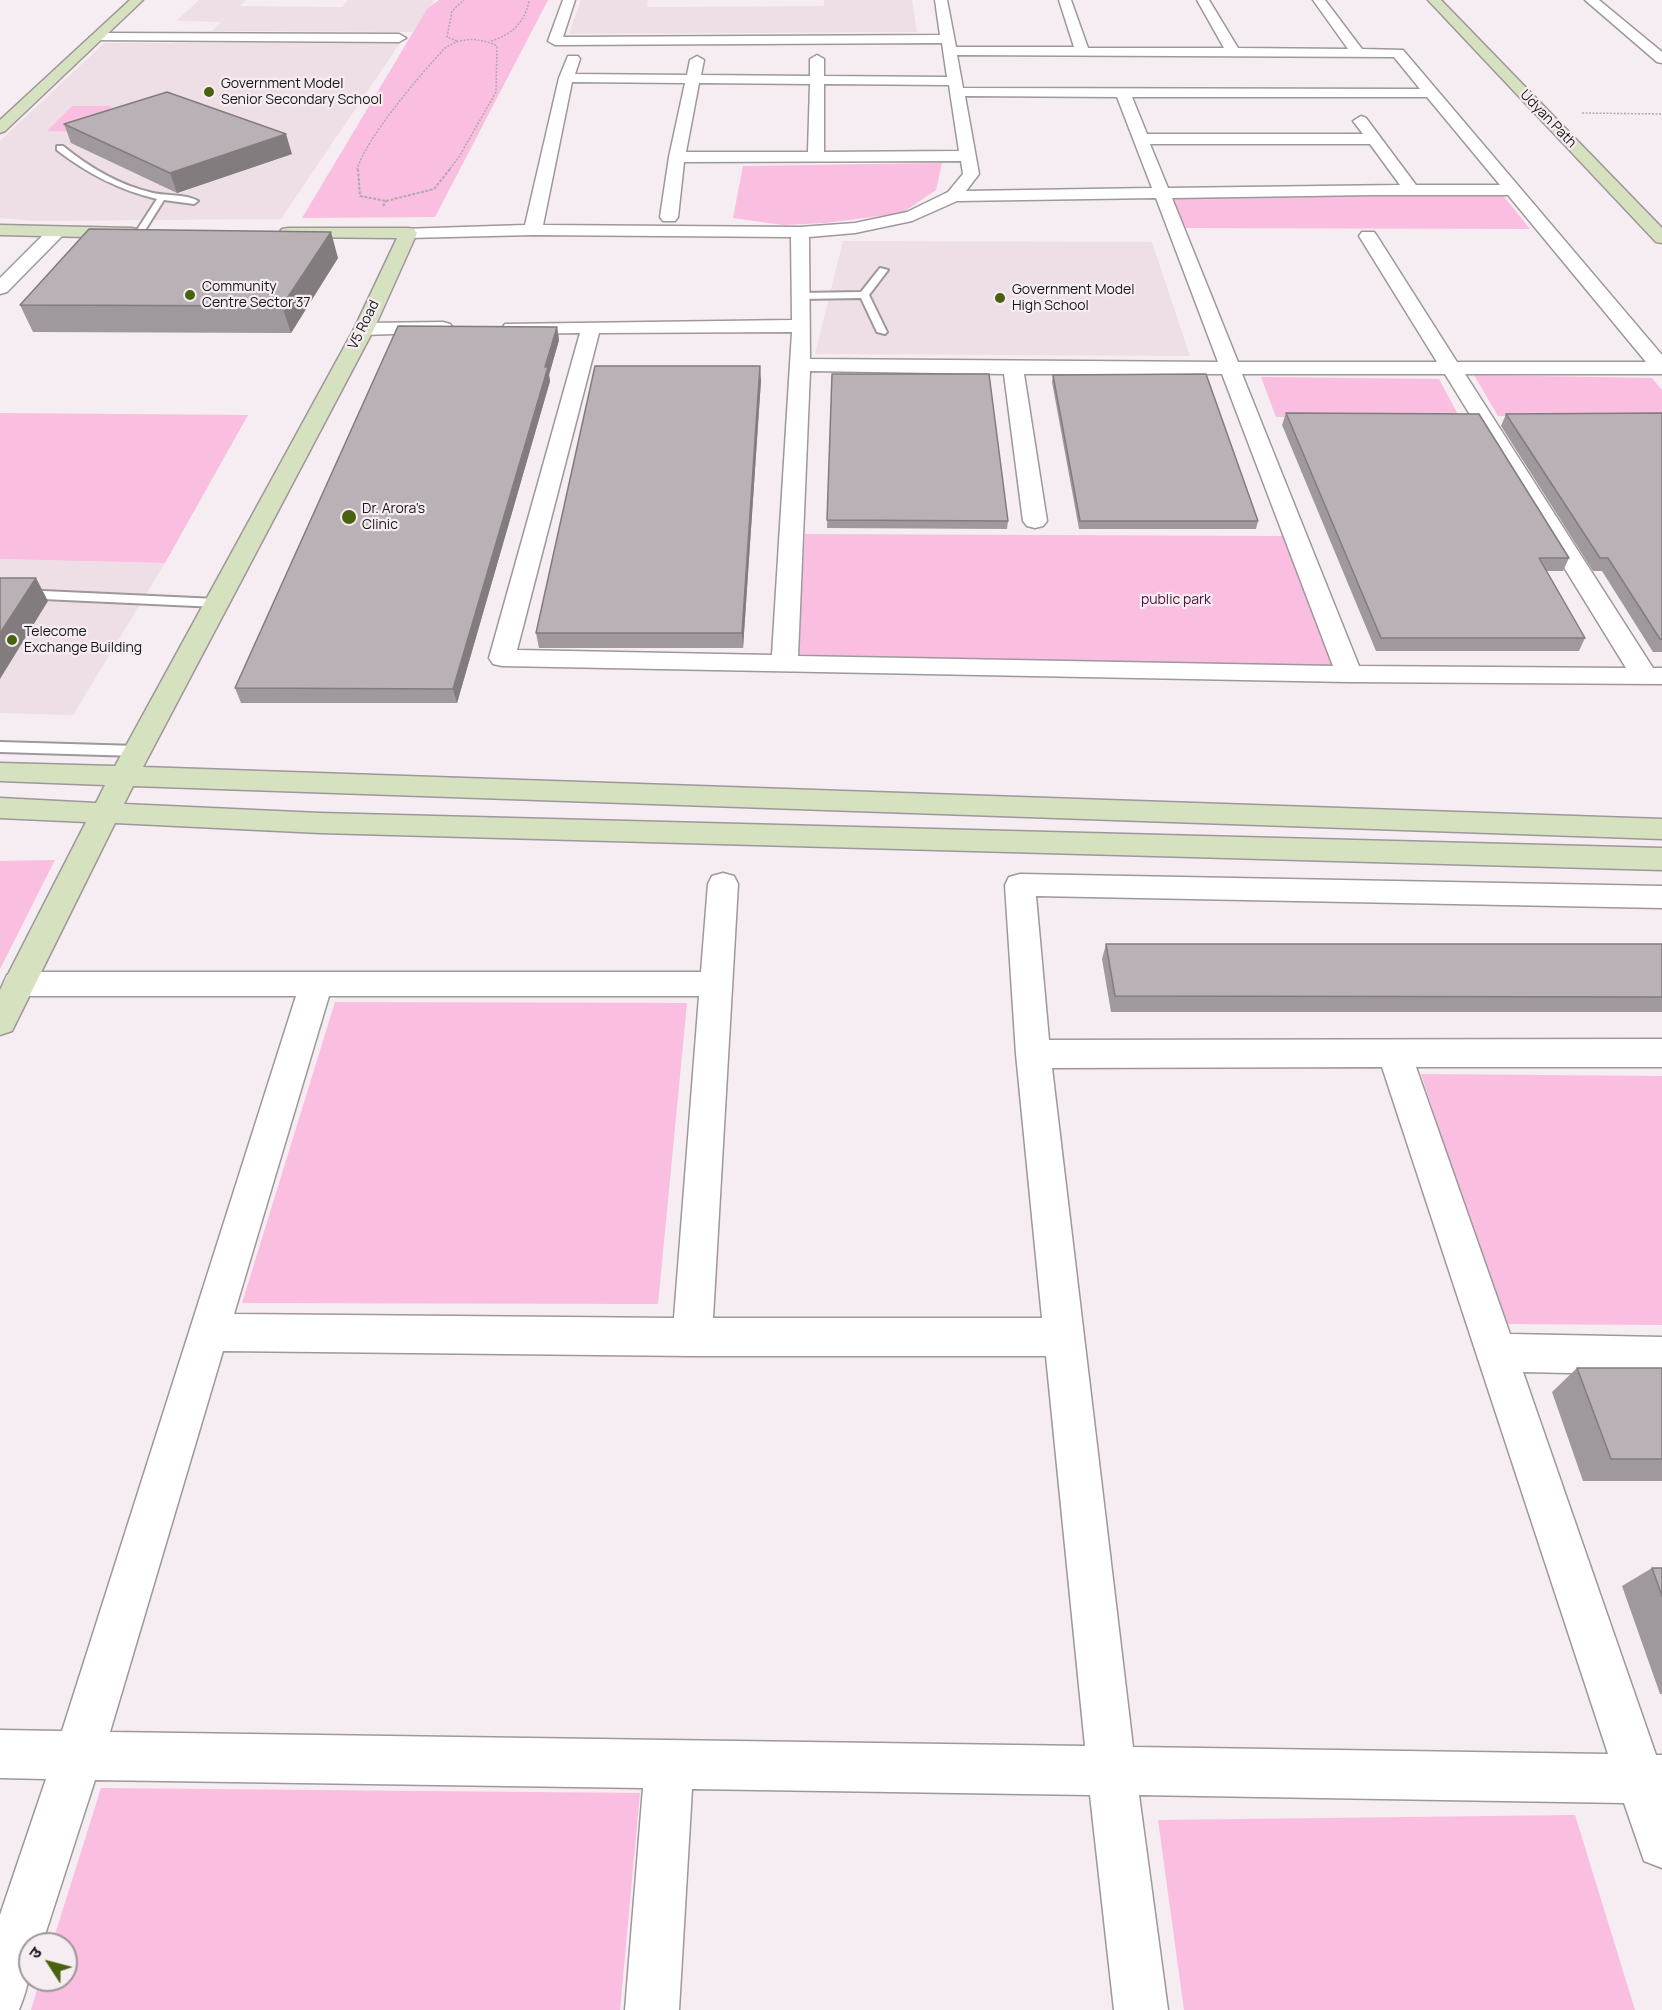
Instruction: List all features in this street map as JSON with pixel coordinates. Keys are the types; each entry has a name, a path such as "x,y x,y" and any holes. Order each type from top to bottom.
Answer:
{"main road":[{"path":"0,128 137,0"},
{"name":"Udyan Path","path":"1434,0 1662,238"},
{"name":"Udyan Path","path":"1450,0 1580,130"},
{"path":"0,230 162,233"},
{"path":"268,233 408,233"},
{"name":"V5 Road","path":"0,1023 131,763 364,329 408,233"},
{"path":"0,772 131,763 1662,829"},
{"path":"7,810 106,812 344,824 1662,859"}],"street":[{"path":"569,0 555,41 818,40 1082,51 1398,53 1662,368"},
{"path":"941,0 971,174 954,196"},
{"path":"1065,0 1082,51"},
{"path":"1203,0 1233,52"},
{"path":"1319,0 1358,53"},
{"path":"1591,0 1662,59"},
{"path":"97,37 399,38"},
{"path":"533,230 566,78 580,40"},
{"path":"669,217 676,157 701,40"},
{"path":"816,157 818,40"},
{"path":"566,78 817,80 1123,93 1432,93"},
{"path":"1123,93 1349,674"},
{"path":"1340,93 1411,189"},
{"path":"1141,139 1374,139"},
{"path":"676,157 968,156"},
{"path":"408,233 533,230 800,232 855,228 912,216 954,196 1411,189 1513,190"},
{"path":"2,284 56,232"},
{"path":"785,663 802,326 800,232"},
{"path":"1368,236 1653,676"},
{"path":"495,328 802,326"},
{"path":"591,327 502,658 1349,674 1653,676"},
{"path":"364,329 459,328"},
{"path":"800,364 1013,368 1662,368"},
{"path":"1013,368 1035,521"},
{"path":"692,1337 723,884"},
{"path":"1141,2010 1112,1772 1033,1054 1020,885 1662,897"},
{"path":"20,984 717,984"},
{"path":"0,1992 79,1754 316,984"},
{"path":"1394,1052 1496,1353 1651,1779 1662,1843"},
{"path":"1033,1054 1662,1053"},
{"path":"209,1332 692,1337 1064,1337"},
{"path":"1496,1353 1662,1356"},
{"path":"0,1754 1651,1779"},
{"path":"652,2010 669,1764"}],"lane":[{"path":"60,148 84,169 110,183 161,199 194,201"},
{"path":"139,233 161,199"},
{"path":"864,295 883,270"},
{"path":"802,296 864,295"},
{"path":"864,295 882,332"},
{"path":"0,593 217,603"},
{"path":"0,747 131,763"}],"path":[{"path":"459,41 447,37 452,11 464,0"},
{"path":"487,41 497,46 496,92 459,157 434,189 386,201 360,196 358,165 374,136 437,56 450,43 504,38 529,11 529,0"},
{"path":"1563,113 1662,114"},
{"path":"380,212 386,201"}],"shaded area":[{"path":"199,0 246,0 240,6 342,7 348,0 435,0 413,32 212,31 221,22 176,21"},
{"path":"581,0 648,0 647,7 824,6 824,0 912,0 917,32 569,34"},
{"name":"Government Model Senior Secondary School","path":"104,43 400,43 281,219 34,221 0,218 0,141"},
{"name":"Government Model High School","path":"843,241 1152,242 1190,356 815,354"},
{"path":"0,559 165,563 73,715 0,713"}],"green space":[{"path":"439,0 548,0 435,217 302,218 427,9"},
{"path":"72,106 112,106 87,132 47,131"},
{"path":"942,163 936,190 902,213 826,223 783,225 733,218 743,166"},
{"path":"1170,193 1502,194 1530,229 1184,228"},
{"path":"1474,375 1652,378 1662,390 1662,418 1498,416"},
{"path":"1261,377 1439,379 1461,420 1276,417"},
{"path":"0,413 248,415 165,563 0,559"},
{"name":"public park","path":"805,534 1283,536 1334,668 798,656"},
{"path":"55,860 0,969 0,861"},
{"path":"335,1002 687,1003 658,1304 242,1303"},
{"path":"1421,1074 1662,1076 1662,1325 1503,1324"},
{"path":"101,1788 640,1793 620,2010 31,2010 36,1992 78,1992 78,1932 56,1932"},
{"path":"1575,1815 1635,2010 1184,2010 1158,1820"}],"building":[{"path":"167,92 286,134 170,173 64,124"},
{"path":"89,229 331,232 282,306 20,305"},
{"path":"398,326 557,327 545,367 548,367 453,689 235,688"},
{"path":"595,366 760,366 742,633 536,633"},
{"path":"832,374 989,374 1008,521 827,520"},
{"path":"1206,374 1258,521 1080,521 1053,375"},
{"path":"1286,413 1479,414 1569,558 1539,558 1585,638 1381,638"},
{"path":"1662,413 1662,639 1660,639 1608,558 1600,558 1506,414"},
{"path":"0,578 36,578 0,633"},
{"path":"1106,944 1662,944 1662,997 1115,996"},
{"path":"1577,1368 1662,1368 1662,1459 1611,1459"},
{"path":"1652,1568 1662,1568 1662,1596"}],"place":[{"name":"Government Model Senior Secondary School","path":"209,92"},
{"name":"Community Centre Sector 37","path":"190,295"},
{"name":"Government Model High School","path":"1000,298"},
{"name":"Dr. Arora's Clinic","path":"349,517"},
{"name":"Telecome Exchange Building","path":"12,640"}]}
